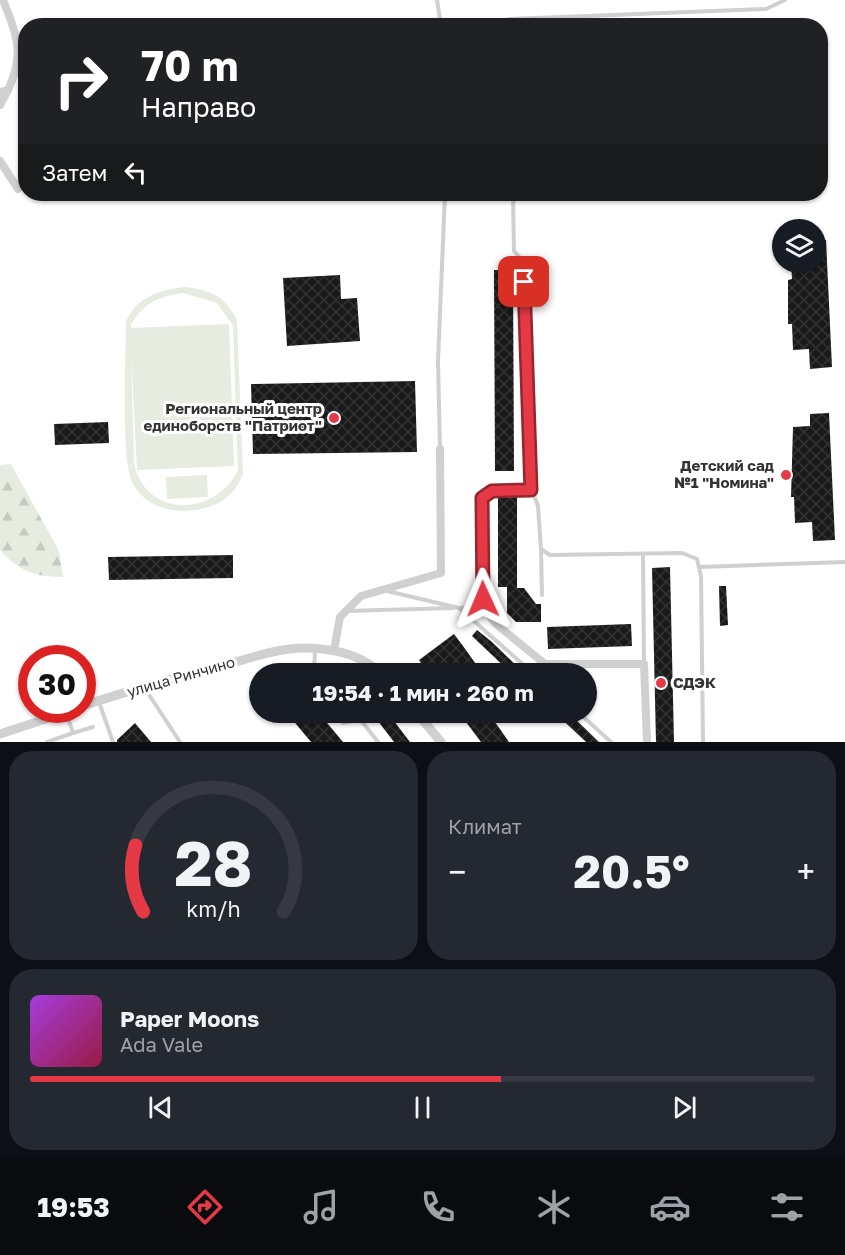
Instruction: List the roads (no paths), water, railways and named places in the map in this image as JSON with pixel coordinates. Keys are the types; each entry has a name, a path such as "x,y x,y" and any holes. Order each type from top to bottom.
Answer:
{"street":[{"path":"0,105 4,91 17,69 18,46 16,33 3,0"},
{"path":"0,161 18,189"},
{"path":"334,650 340,617 361,596 441,573 440,449"},
{"path":"531,490 492,491 482,498 483,607 496,624 545,664 644,664 647,742"},
{"name":"улица Ринчино","path":"96,702 276,651 315,648 334,650 354,656 364,663"},
{"path":"0,734 33,723"},
{"path":"425,723 441,742"}],"lane":[{"path":"437,0 440,18"},
{"path":"536,18 765,9 785,0"},
{"path":"440,449 438,361 445,201"},
{"path":"513,201 514,251 523,261 531,490 538,506 542,595"},
{"path":"541,549 550,555 692,555 697,559 700,567 703,742"},
{"path":"643,554 644,664"},
{"path":"700,567 845,562"},
{"path":"380,590 459,608 522,663"},
{"path":"345,611 483,607"},
{"path":"314,663 315,648"},
{"path":"144,687 180,742"},
{"path":"99,701 113,742"},
{"path":"72,723 73,733"},
{"path":"363,723 378,742"},
{"path":"590,723 612,742"},
{"path":"47,742 93,728"}],"place":[{"name":"Региональный центр единоборств \"Патриот\"","path":"334,418"},
{"name":"Детский сад №1 \"Номина\"","path":"786,475"},
{"name":"СДЭК","path":"661,683"}]}
